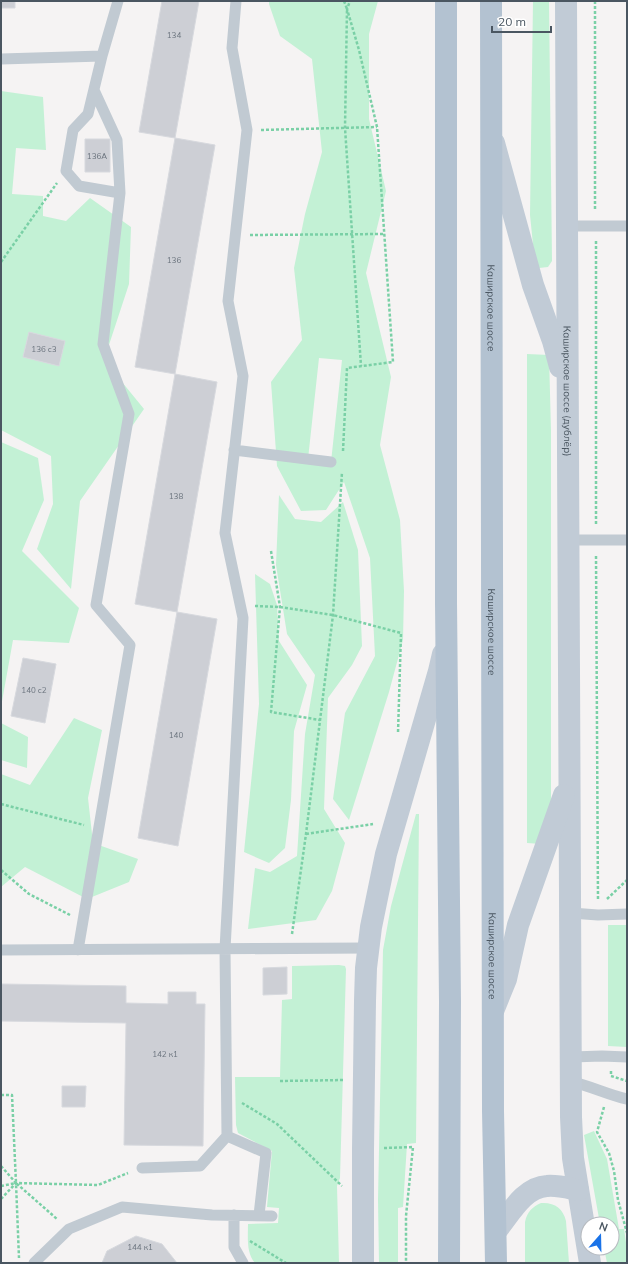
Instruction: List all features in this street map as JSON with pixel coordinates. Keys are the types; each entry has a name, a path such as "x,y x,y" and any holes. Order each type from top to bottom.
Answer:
{"main road":[{"path":"446,1 446,636 450,1001 449,1263"},
{"name":"Каширское шоссе","path":"491,1 493,1111 496,1263"},
{"name":"Каширское шоссе (дублёр)","path":"566,1 572,1137 573,1158 590,1263"},
{"path":"492,132 533,285 553,342 567,394"},
{"path":"363,1263 365,1001 366,968 372,920 386,854 439,671 446,636"},
{"path":"493,1013 506,979 518,926 569,780"},
{"path":"496,1231 526,1194 532,1190 548,1186 578,1190"}],"lane":[{"path":"118,1 102,56 88,114 73,130 66,171 79,186 120,193"},
{"path":"142,1168 200,1166 228,1136 225,949 244,618 225,533 243,376 228,300 247,130 232,48 236,1"},
{"path":"1,59 102,56"},
{"path":"78,950 130,645 96,605 129,414 103,344 120,193 117,140 94,90"},
{"path":"567,226 627,226"},
{"path":"234,450 331,462"},
{"path":"569,540 627,540"},
{"path":"571,913 598,915 627,914"},
{"path":"1,950 369,948"},
{"path":"572,1057 627,1057"},
{"path":"572,1082 593,1087 627,1101"},
{"path":"228,1136 266,1153 259,1216"},
{"path":"34,1263 69,1229 122,1207 212,1215 272,1216"},
{"path":"234,1215 234,1248 243,1263"}],"path":[{"path":"342,456 347,368 393,362 377,127 359,50 344,1"},
{"path":"350,1 347,9 345,128 361,366"},
{"path":"594,1 596,210"},
{"path":"247,130 377,127"},
{"path":"1,262 66,171"},
{"path":"235,235 384,234"},
{"path":"596,236 596,526"},
{"path":"289,949 306,834 333,615 342,472"},
{"path":"271,551 280,607 270,712 320,720"},
{"path":"596,553 598,907"},
{"path":"240,605 280,607 333,615 401,633"},
{"path":"1,804 98,828"},
{"path":"306,834 375,823"},
{"path":"1,870 29,894 82,921"},
{"path":"602,903 627,880"},
{"path":"617,1072 611,1071 611,1076 627,1081"},
{"path":"280,1081 346,1080"},
{"path":"228,1094 277,1124 342,1186"},
{"path":"1,1095 12,1095 19,1263"},
{"path":"363,1149 413,1147 406,1216 406,1263"},
{"path":"1,1166 16,1183 69,1229"},
{"path":"1,1186 16,1183 98,1185 142,1168"},
{"path":"1,1200 16,1183"},
{"path":"234,1228 248,1240 286,1263"}],"green space":[{"path":"269,1 378,1 369,34 369,119 386,191 366,273 391,377 380,445 400,520 404,591 403,640 389,692 349,820 333,799 345,713 375,656 370,558 344,482 326,510 301,511 277,466 271,382 302,340 294,268 305,214 322,152 312,59 280,36","holes":["319,358 342,360 331,462 308,459"]},
{"path":"533,1 549,1 552,261 548,267 539,268 535,264 530,215"},
{"path":"1,91 43,97 46,150 16,148 12,194 43,196 43,216 66,221 90,198 131,227 129,284 104,360 144,409 80,501 71,589 37,549 53,504 51,456 1,430","holes":["29,332 65,341 59,366 23,357"]},
{"path":"527,354 549,355 551,431 551,811 541,844 527,843"},
{"path":"1,442 38,458 44,500 22,551 79,608 69,643 13,640 1,707"},
{"path":"279,495 295,519 321,522 343,502 358,550 362,646 352,665 328,698 324,809 345,843 332,891 316,920 248,929 255,868 270,872 297,856 305,734 315,675 287,634 276,565"},
{"path":"255,574 270,584 277,605 279,641 307,685 294,731 291,800 285,848 269,863 244,852 259,704"},
{"path":"74,718 102,730 88,798 93,843 138,859 129,882 87,899 25,867 1,887 1,774 30,785"},
{"path":"1,723 28,737 27,768 1,760"},
{"path":"416,814 419,814 416,1143 407,1144 403,1207 398,1208 398,1263 379,1263 378,1200 383,950 391,906"},
{"path":"608,925 627,925 627,1047 608,1046"},
{"path":"292,966 345,966 346,969 340,1178 337,1186 339,1263 255,1263 249,1249 248,1224 278,1223 279,1208 267,1207 272,1151 238,1133 236,1125 235,1077 280,1077 282,1000 292,999"},
{"path":"594,1131 607,1159 617,1216 599,1216 584,1135"},
{"path":"541,1203 554,1205 560,1209 565,1216 569,1263 525,1263 526,1218 530,1210"},
{"path":"620,1229 624,1229 627,1249 627,1263 607,1263 606,1256 620,1256"}],"building":[{"path":"1,1 15,1 15,8 1,8"},
{"path":"162,1 199,1 175,138 139,132"},
{"path":"175,138 215,145 175,374 135,367"},
{"path":"85,139 110,139 110,172 85,172"},
{"path":"29,332 65,341 59,366 23,357"},
{"path":"175,374 217,382 177,612 135,604"},
{"path":"177,612 217,619 178,846 138,838"},
{"path":"23,658 56,664 45,723 11,716"},
{"path":"287,967 287,994 263,995 263,968"},
{"path":"1,984 126,986 126,1003 168,1004 168,992 196,992 196,1004 205,1004 203,1146 124,1145 126,1023 1,1021"},
{"path":"62,1086 86,1086 85,1107 62,1107"},
{"path":"136,1236 162,1244 177,1263 102,1263 107,1251"}]}
